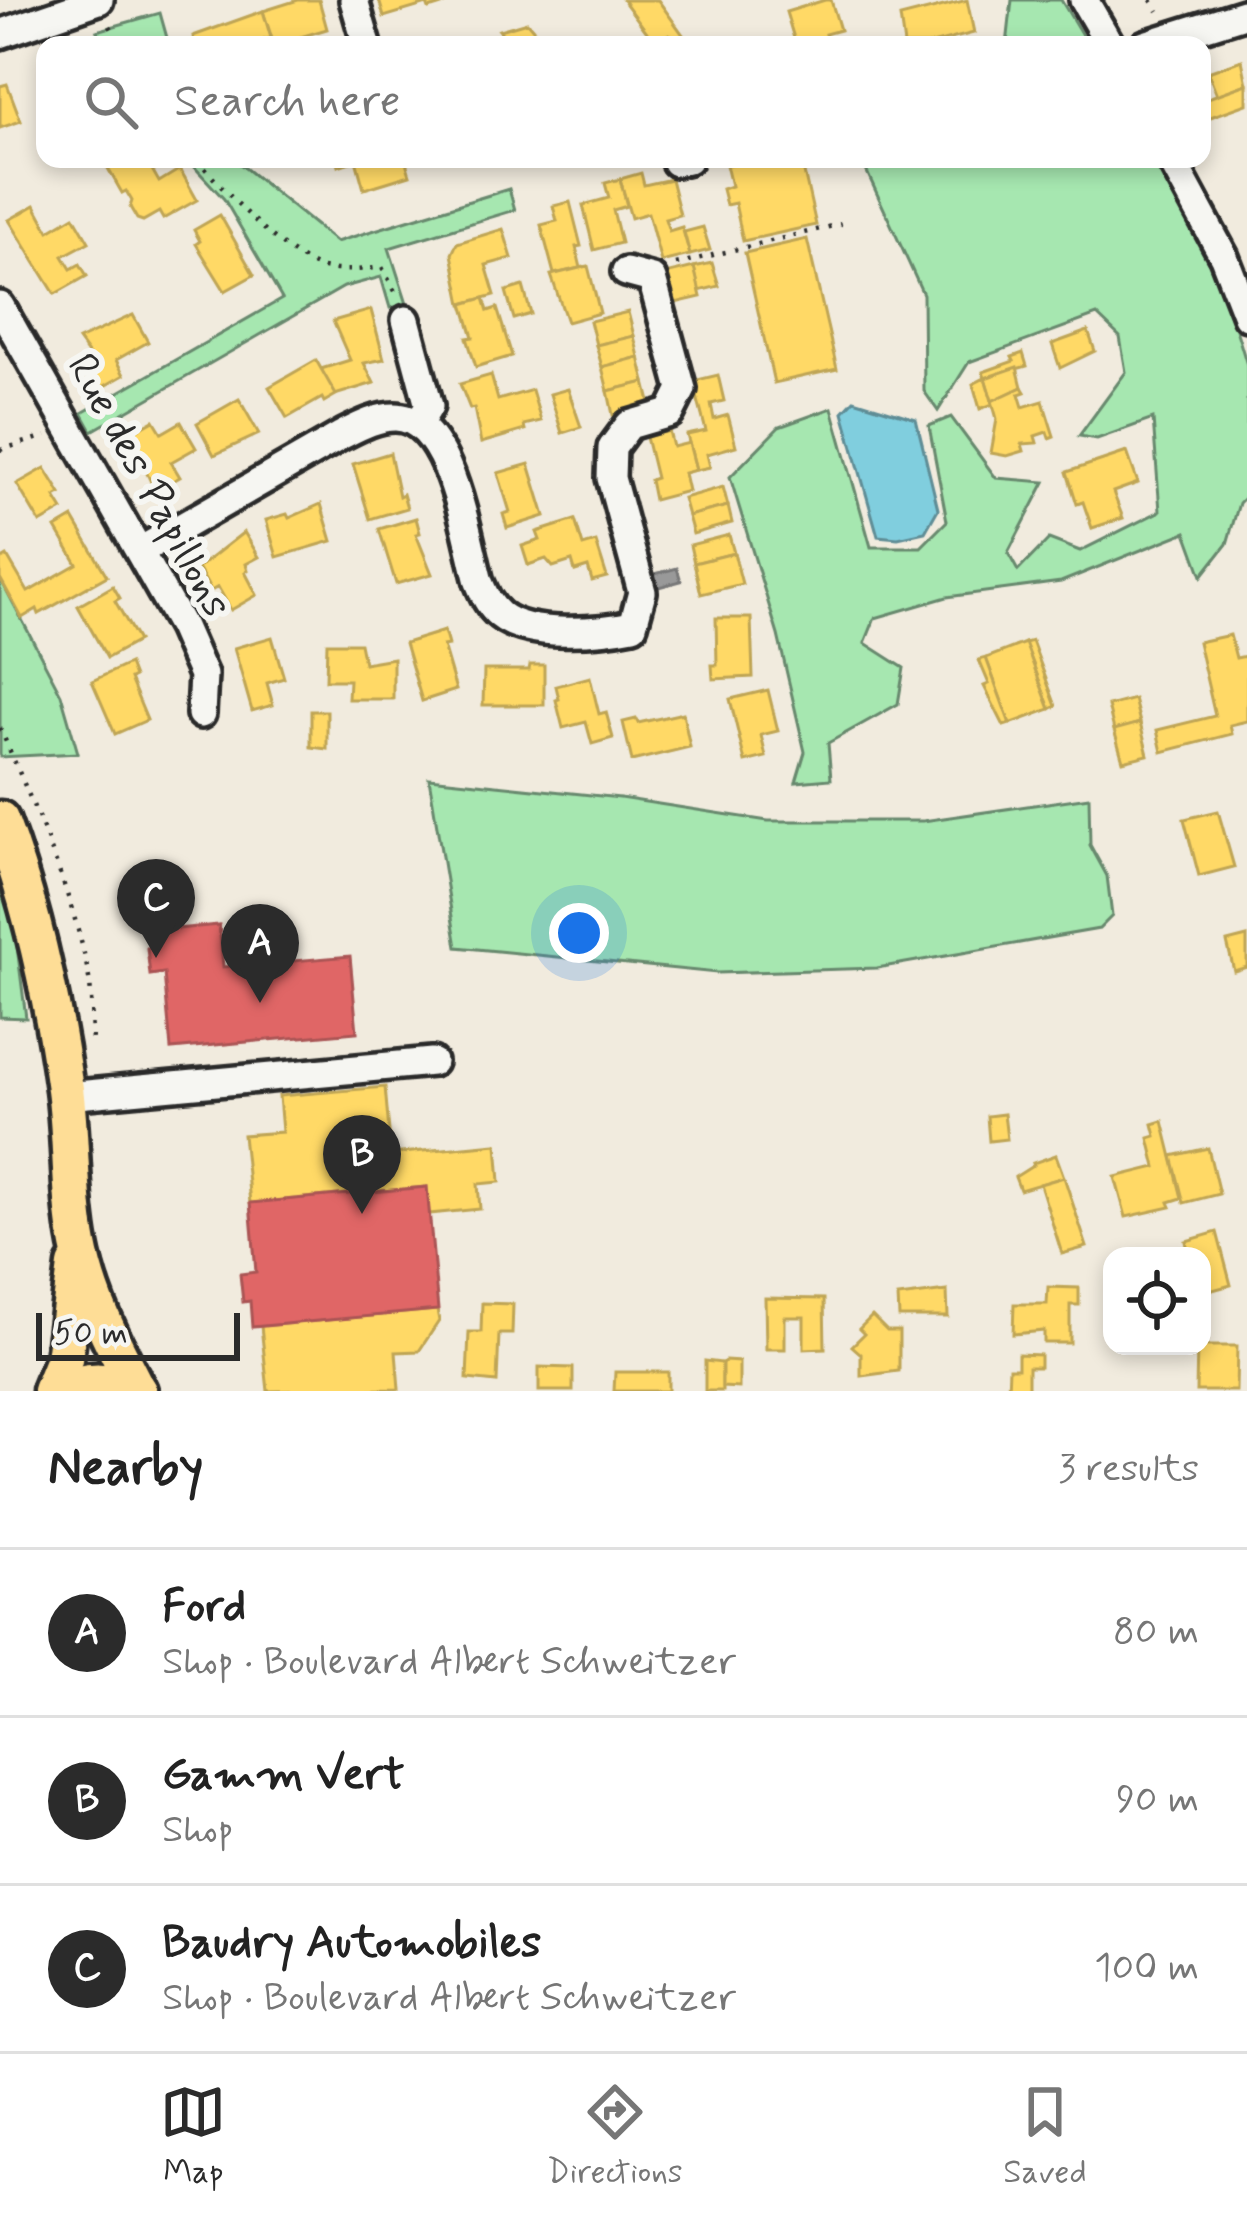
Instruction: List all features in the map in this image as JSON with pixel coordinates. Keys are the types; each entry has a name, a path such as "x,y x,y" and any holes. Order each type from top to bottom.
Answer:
{"main road":[{"path":"0,820 38,938 66,1096 78,1244 94,1304 138,1391"},
{"path":"78,1244 56,1391 92,1381 138,1391"}],"street":[{"path":"0,34 99,0"},
{"path":"354,0 364,36"},
{"path":"1084,0 1105,36"},
{"path":"1174,36 1247,13"},
{"path":"1177,168 1224,256 1247,316"},
{"path":"140,550 341,434 393,417 419,423 436,441 479,582 500,616 533,628 600,631 633,625 643,592 611,478 612,448 629,425 670,413 682,389 639,276"},
{"name":"Rue des Papillons","path":"0,306 168,598 203,675 201,714"},
{"path":"406,320 429,406 419,423"},
{"path":"66,1096 432,1061"}],"path":[{"path":"204,168 226,194 317,266 386,269 406,320"},
{"path":"639,276 841,224"},
{"path":"0,450 69,428"}],"green space":[{"path":"1012,0 1061,0 1083,36 1008,36"},
{"path":"160,13 166,36 100,36 97,31"},
{"path":"195,168 245,168 336,242 509,189 515,210 389,248 407,304 390,308 381,277 344,287 92,431 82,413 282,299 224,199"},
{"path":"865,168 1161,168 1220,277 1247,365 1247,495 1239,503 1227,544 1202,576 1186,532 1061,582 947,597 875,618 865,643 904,668 898,704 828,743 831,779 796,782 805,752 778,635 730,477 779,427 832,408 871,547 921,547 947,521 929,426 951,417 996,478 1045,482 1008,553 1018,571 1049,539 1080,551 1160,511 1153,419 1097,439 1079,436 1126,372 1120,337 1097,315 969,362 938,411 924,391 923,294"},
{"path":"0,578 61,694 78,753 0,757"},
{"path":"429,778 620,798 768,821 923,821 1089,797 1090,845 1107,876 1112,916 1099,929 877,968 717,973 457,947"},
{"path":"0,866 10,891 26,1018 0,1017"}],"water":[{"path":"854,400 916,419 938,509 925,532 898,538 878,536 843,412"}],"building: Homes":[{"path":"298,0 319,0 327,29 304,36 271,36 263,11"},
{"path":"379,0 444,0 445,4 429,9 427,4 384,17"},
{"path":"623,0 658,0 684,36 650,36"},
{"path":"831,0 840,30 826,36 793,36 786,12"},
{"path":"967,0 974,33 903,36 900,17"},
{"path":"263,11 270,36 193,36"},
{"path":"527,22 539,36 504,36 499,30"},
{"path":"1242,60 1247,84 1217,95 1211,71"},
{"path":"7,84 21,121 0,128 0,86"},
{"path":"1247,84 1247,104 1211,117 1211,97"},
{"path":"108,168 151,168 159,182 180,169 197,200 163,219 159,212 143,221 130,207 126,191 122,193"},
{"path":"358,168 408,168 410,175 364,189"},
{"path":"727,168 803,168 816,225 743,241 735,203 726,205 722,189 731,186"},
{"path":"641,173 644,185 671,179 680,215 665,219 669,231 682,227 690,255 661,262 648,213 631,218 620,179"},
{"path":"620,179 627,206 613,210 621,243 594,250 583,205 609,198 605,183"},
{"path":"570,202 581,246 576,247 581,268 554,274 541,225 557,221 553,206"},
{"path":"35,205 49,231 74,216 89,242 63,256 71,269 80,264 87,276 55,294 9,220"},
{"path":"220,215 254,275 225,291 196,244 200,241 194,230"},
{"path":"703,227 710,250 690,255 684,232"},
{"path":"503,229 512,258 486,265 495,295 462,304 452,254 457,243"},
{"path":"807,239 837,369 774,383 745,253"},
{"path":"712,263 719,286 699,291 694,267"},
{"path":"588,266 600,313 567,322 551,275"},
{"path":"694,267 701,297 671,304 665,274"},
{"path":"523,286 531,314 514,319 506,291"},
{"path":"484,298 488,311 497,308 512,356 476,367 463,304"},
{"path":"371,310 384,359 364,363 374,383 335,395 321,369 350,360 333,321"},
{"path":"628,312 634,336 596,345 590,321"},
{"path":"133,315 148,342 116,360 124,375 101,388 93,373 99,369 78,340"},
{"path":"1088,331 1095,351 1060,368 1052,344"},
{"path":"634,336 639,357 602,367 596,345"},
{"path":"1023,353 1027,366 985,378 983,372"},
{"path":"639,357 645,382 608,391 602,367"},
{"path":"316,360 336,395 287,418 269,387"},
{"path":"1017,367 1022,387 992,401 985,378"},
{"path":"491,375 498,400 532,390 541,421 481,443 474,408 470,409 460,384"},
{"path":"718,375 724,401 711,404 714,419 728,415 736,446 707,454 710,467 696,470 687,435 706,431 693,381"},
{"path":"985,378 993,404 980,409 973,384"},
{"path":"645,382 651,406 613,415 608,391"},
{"path":"1022,387 1023,407 1043,401 1054,436 1049,438 1047,432 1035,436 1037,443 1022,444 1024,451 1007,456 991,453 997,419 992,401"},
{"path":"568,389 581,427 562,433 550,394"},
{"path":"239,399 259,434 214,455 197,423"},
{"path":"154,420 162,433 181,422 196,448 171,462 180,477 155,491 129,434"},
{"path":"669,431 673,447 689,443 696,470 684,473 688,491 654,500 650,480 656,478 646,437"},
{"path":"1127,452 1138,483 1113,492 1123,518 1092,528 1083,502 1077,504 1067,472"},
{"path":"390,453 399,496 403,494 407,508 370,519 353,464"},
{"path":"529,464 545,516 507,528 503,514 510,512 498,473"},
{"path":"45,468 61,494 55,497 63,510 40,523 17,484"},
{"path":"723,487 728,506 688,516 683,498"},
{"path":"321,504 332,541 277,557 266,520 287,514 289,518"},
{"path":"728,506 732,523 693,534 688,516"},
{"path":"73,518 107,576 39,614 37,609 22,618 0,578 0,560 7,556 28,592 77,564 56,528"},
{"path":"416,518 420,533 416,534 432,574 396,584 379,529"},
{"path":"575,520 583,546 596,542 607,577 592,581 588,567 575,571 572,561 553,567 546,559 528,565 522,546 540,540 537,532"},
{"path":"244,532 259,557 246,564 245,572 257,595 231,610 218,587 211,591 198,568"},
{"path":"729,535 734,553 694,563 690,545"},
{"path":"734,553 742,584 701,594 694,563"},
{"path":"113,586 120,598 115,601 138,641 107,658 78,606"},
{"path":"716,618 751,618 753,677 713,679"},
{"path":"444,631 448,645 443,646 456,690 422,701 405,643"},
{"path":"1230,635 1236,658 1246,656 1247,721 1230,725 1232,734 1162,752 1157,730 1215,716 1198,642"},
{"path":"272,637 284,678 267,683 273,705 252,711 234,648"},
{"path":"1032,641 1056,706 1050,709 1025,643"},
{"path":"327,643 360,643 364,663 393,658 393,699 348,699 349,680 326,680"},
{"path":"1025,643 1050,709 1010,724 986,658"},
{"path":"986,658 1010,724 1004,726 984,686 989,684 979,660"},
{"path":"129,664 134,677 130,679 147,720 115,734 92,681"},
{"path":"530,665 544,665 544,705 483,705 484,670 529,670"},
{"path":"590,677 599,714 606,712 613,738 592,744 586,722 563,728 556,700 556,686"},
{"path":"768,690 778,731 761,735 766,757 745,762 730,699"},
{"path":"1134,699 1140,723 1114,730 1108,706"},
{"path":"311,711 327,711 327,749 311,747"},
{"path":"683,713 690,747 632,761 623,722"},
{"path":"1140,723 1148,755 1123,761 1114,730"},
{"path":"1218,811 1234,867 1199,876 1184,819"},
{"path":"1247,937 1247,967 1234,971 1227,942"},
{"path":"385,1087 391,1154 497,1144 500,1182 478,1184 480,1209 429,1214 427,1187 250,1203 243,1135 282,1132 279,1096"},
{"path":"1004,1114 1007,1139 989,1141 987,1116"},
{"path":"1163,1121 1182,1198 1169,1202 1171,1207 1126,1217 1115,1177 1156,1167 1149,1138 1156,1136 1153,1124"},
{"path":"1208,1148 1219,1194 1184,1203 1172,1156"},
{"path":"1056,1155 1064,1177 1020,1190 1015,1177 1033,1163"},
{"path":"1064,1177 1087,1247 1062,1254 1040,1184"},
{"path":"1217,1232 1231,1285 1211,1291 1211,1247 1187,1247 1186,1241"},
{"path":"1048,1287 1079,1288 1079,1305 1070,1305 1070,1343 1044,1343 1044,1331 1013,1334 1014,1304 1047,1304"},
{"path":"947,1291 948,1317 899,1317 898,1297"},
{"path":"765,1298 824,1299 825,1348 804,1349 804,1317 785,1317 785,1349 766,1349"},
{"path":"482,1303 513,1304 512,1334 499,1334 497,1382 467,1379 469,1332 481,1332"},
{"path":"437,1310 439,1321 419,1351 396,1352 399,1389 268,1391 261,1326"},
{"path":"872,1316 887,1331 899,1331 899,1371 861,1376 861,1354 852,1346 864,1334 859,1329"},
{"path":"1211,1346 1237,1346 1236,1391 1196,1391 1197,1355 1211,1355"},
{"path":"1018,1354 1040,1355 1040,1367 1028,1367 1028,1391 1008,1391 1009,1368 1018,1368"},
{"path":"705,1361 722,1363 722,1391 705,1391"},
{"path":"725,1361 739,1362 739,1388 722,1387"},
{"path":"539,1367 573,1368 573,1391 539,1391"},
{"path":"615,1372 668,1372 668,1391 614,1391"}],"building: Shops":[{"path":"219,925 223,967 350,956 357,1032 171,1049 164,973 150,975 147,948 166,930"},
{"path":"427,1187 438,1310 252,1327 250,1301 243,1302 240,1274 256,1272 250,1203"}],"building: Industry":[{"path":"677,568 681,581 655,588 651,575"}],"place":[{"name":"Baudry Automobiles","path":"156,958"},
{"name":"Ford","path":"260,1003"},
{"name":"Gamm Vert","path":"362,1214"}]}
